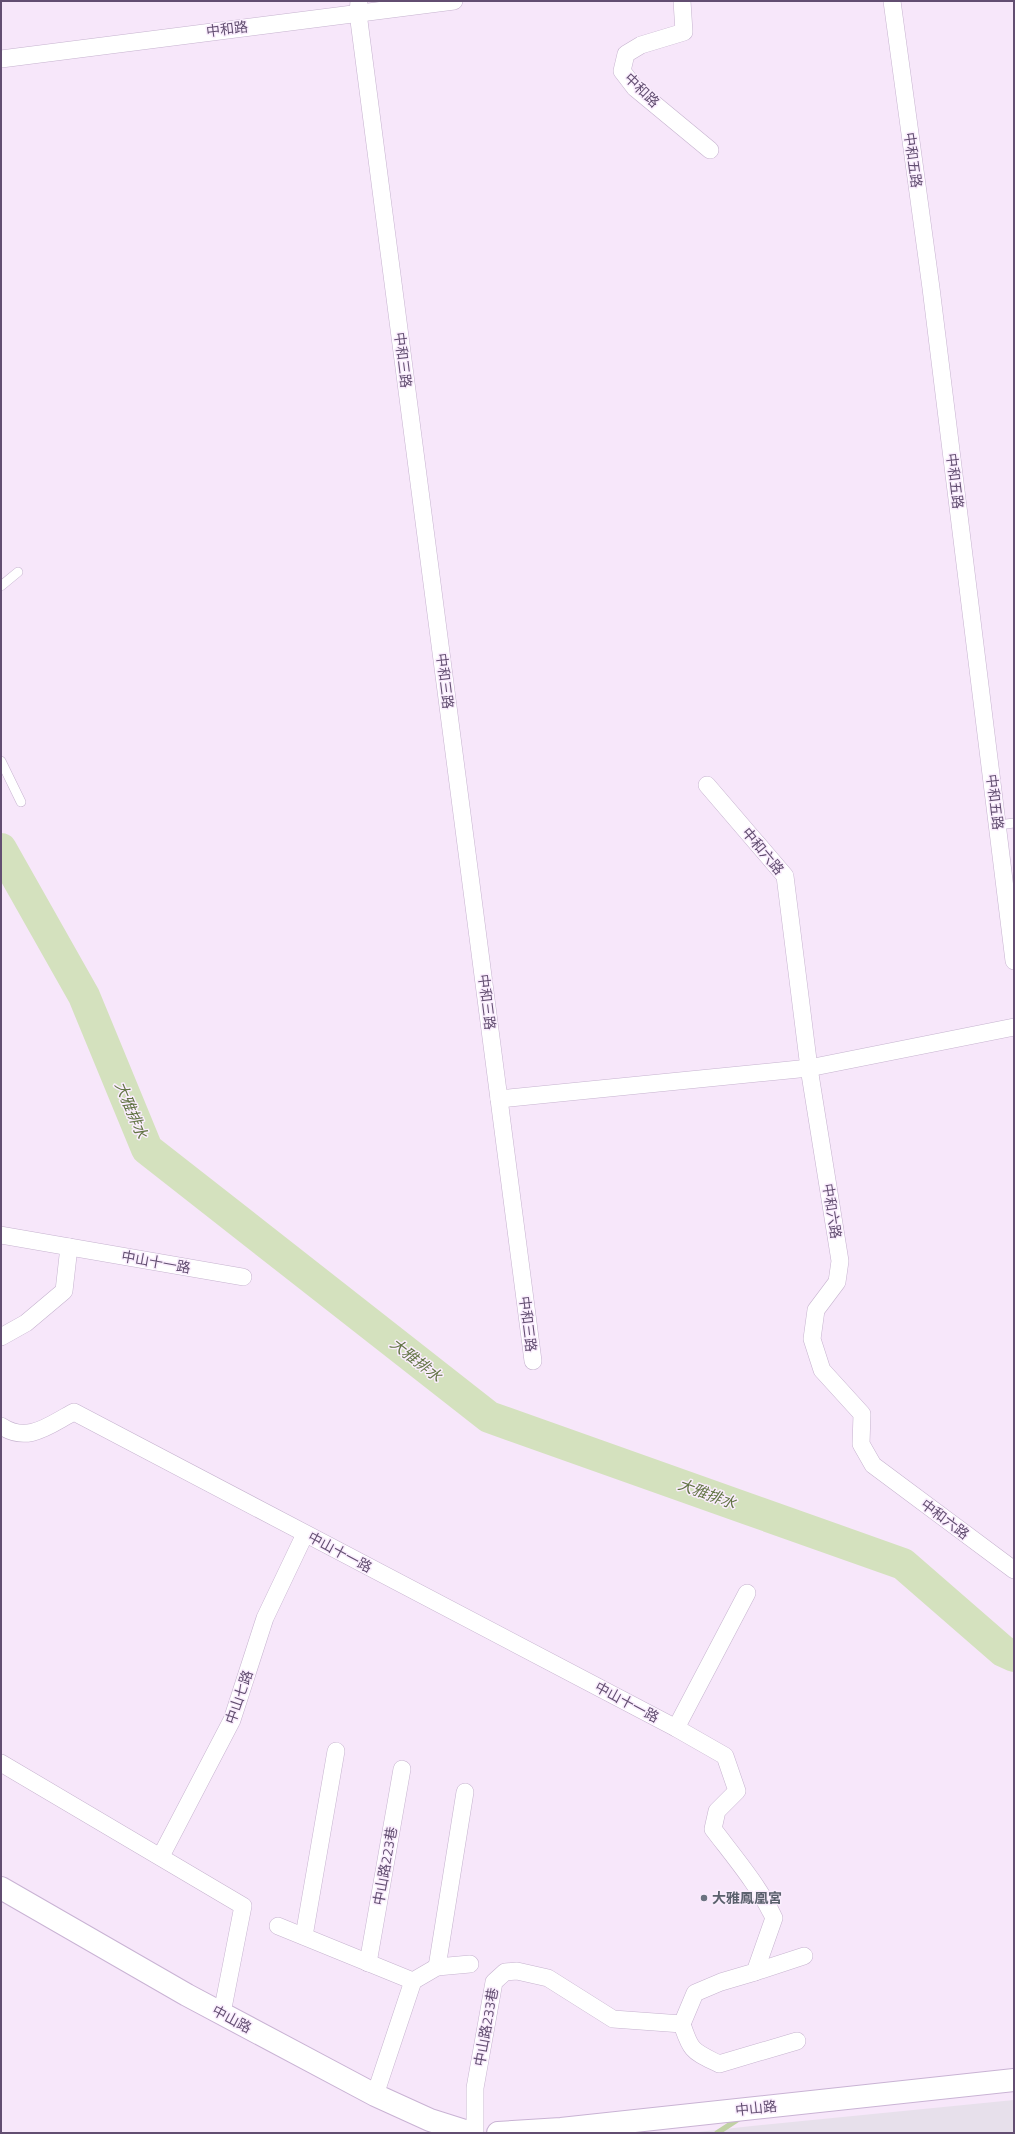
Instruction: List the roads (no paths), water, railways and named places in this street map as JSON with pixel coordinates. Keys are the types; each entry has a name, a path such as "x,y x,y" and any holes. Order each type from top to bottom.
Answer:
{"main road":[{"name":"中山路","path":"1,1888 222,2014 375,2095 430,2120 471,2133"},
{"name":"中山路","path":"498,2133 561,2129 1014,2080"}],"street":[{"name":"中和路","path":"1,59 358,7 454,1"},
{"name":"中和路","path":"682,1 684,32 641,44 626,54 622,71 636,88 710,150"},
{"name":"中和五路","path":"892,1 1006,824 1014,961"},
{"name":"中和三路","path":"358,7 533,1361"},
{"name":"中和六路","path":"707,785 785,876 809,1068 840,1261 838,1282 816,1310 812,1340 822,1370 862,1414 861,1444 873,1465 1014,1570"},
{"path":"499,1099 809,1068 1014,1027"},
{"name":"中山十一路","path":"1,1235 244,1277"},
{"path":"1,1337 26,1323 64,1291 69,1247"},
{"name":"中山十一路","path":"1,1426 18,1434 29,1434 74,1412 676,1728 725,1756 737,1791 717,1811 713,1829 751,1880 768,1905 774,1918 767,1943 755,1972"},
{"name":"中山七路","path":"161,1856 232,1720 265,1618 305,1534"},
{"name":"中山十一路","path":"676,1728 747,1593"},
{"path":"304,1936 336,1751"},
{"path":"1,1763 161,1856 243,1906 222,2014"},
{"name":"中山路223巷","path":"368,1962 402,1769"},
{"path":"437,1967 465,1792"},
{"path":"278,1926 413,1981"},
{"path":"797,2041 719,2064 694,2051 688,2044 682,2024 694,1993 721,1982 804,1956"},
{"path":"375,2095 413,1981 437,1967 470,1964"},
{"name":"中山路233巷","path":"475,2133 475,2088 494,1982 505,1972 517,1971 548,1978 613,2019 682,2024"}],"lane":[{"path":"1,586 18,572"},
{"path":"1,761 21,802"}],"waterway":[{"name":"大雅排水","path":"1,849 84,996 147,1149 489,1417 903,1564 1003,1651 1014,1656"},
{"path":"717,2133 740,2118"}],"place":[{"name":"大雅鳳凰宮","path":"704,1898"}]}
